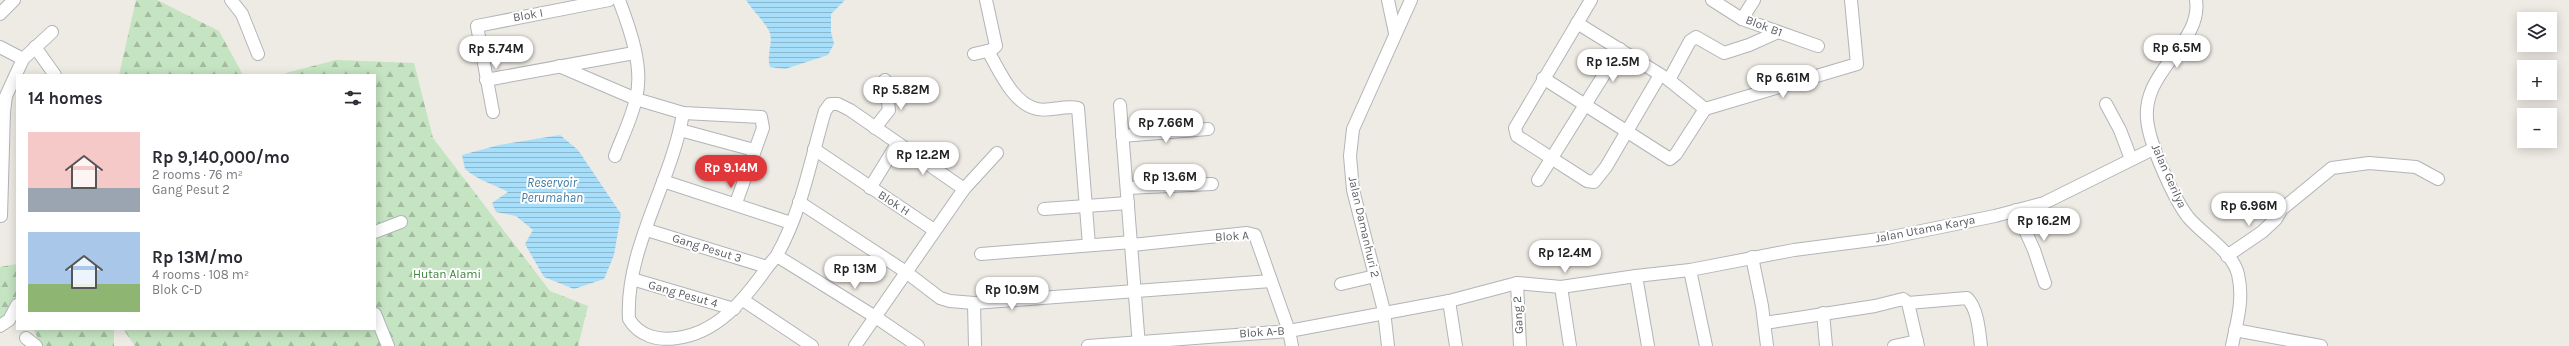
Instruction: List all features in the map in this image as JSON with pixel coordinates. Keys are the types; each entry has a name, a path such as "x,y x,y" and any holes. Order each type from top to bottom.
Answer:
{"street":[{"path":"0,14 14,0"},
{"path":"231,0 242,14 258,54"},
{"name":"Blok I","path":"494,112 486,80 477,26 609,0"},
{"path":"615,156 636,99 638,80 634,53 619,0"},
{"path":"974,54 995,48 997,42 986,0"},
{"path":"1388,0 1395,33"},
{"name":"Jalan Damanhuri 2","path":"1388,346 1384,312 1353,190 1351,140 1395,33 1411,0"},
{"path":"1591,0 1543,78 1515,131 1517,136 1550,158 1594,182 1606,167 1627,130 1690,42 1696,37 1724,53 1749,45 1778,32"},
{"name":"Blok B1","path":"1712,0 1742,18 1818,46"},
{"path":"1742,18 1754,0"},
{"path":"1543,78 1672,159 1705,109 1854,65 1858,59 1851,0"},
{"name":"Jalan Gerilya","path":"2196,0 2197,7 2192,28 2157,77 2146,109 2148,128 2185,212 2227,256 2238,273 2242,305 2232,346"},
{"path":"1577,23 1665,78 1705,109"},
{"path":"16,74 23,59 52,32"},
{"path":"0,47 23,59"},
{"path":"35,48 54,74"},
{"path":"1538,180 1550,158 1620,49"},
{"path":"988,51 1006,84 1018,98 1038,110 1067,106 1078,108 1089,245"},
{"path":"486,80 634,53"},
{"path":"559,66 636,99 683,113 761,117 764,124 736,204"},
{"path":"1,216 4,112 6,96 16,74"},
{"path":"875,128 889,110 885,80"},
{"path":"683,113 680,130 647,230 629,293 629,319 641,333 653,337 666,340 709,327 734,309 743,300 777,256 799,202 825,110 830,104 844,107 964,189"},
{"path":"2106,104 2120,130 2131,160"},
{"path":"1120,105 1139,344"},
{"path":"680,130 754,150"},
{"path":"1122,136 1208,130"},
{"path":"870,188 897,144"},
{"name":"Jalan Utama Karya","path":"1517,283 1561,287 1690,270 1752,257 1887,238 2044,203 2156,148"},
{"name":"Blok H","path":"814,149 934,230"},
{"path":"856,346 877,318 934,230 964,189 997,153"},
{"path":"2227,256 2262,232 2276,219 2282,209 2332,168 2369,163 2416,167 2438,179"},
{"path":"663,181 791,223"},
{"path":"1127,188 1212,184"},
{"path":"799,202 906,272 940,298 955,302 974,303 1271,281"},
{"path":"1044,209 1128,202"},
{"path":"2016,210 2034,250 2045,283"},
{"path":"376,232 401,222"},
{"name":"Gang Pesut 3","path":"647,230 767,267"},
{"name":"Blok A","path":"981,254 1089,245 1132,244 1252,233 1257,237 1289,331 1292,346"},
{"path":"777,256 877,318 918,346"},
{"path":"1752,257 1765,322 1767,346"},
{"path":"1690,270 1706,346"},
{"path":"1341,284 1375,276"},
{"path":"1636,276 1648,346"},
{"name":"Gang Pesut 4","path":"632,279 734,309"},
{"name":"Blok A-B","path":"1088,346 1139,344 1289,331 1449,301 1517,283"},
{"name":"Gang 2","path":"1517,283 1520,346"},
{"path":"1561,287 1570,346"},
{"path":"1765,322 1875,306 1898,298 1905,300 1908,303 1918,343 1894,346"},
{"path":"1908,303 1967,298 1971,302 1976,319 1981,346"},
{"path":"743,300 812,346"},
{"path":"1449,301 1456,346"},
{"path":"974,303 975,346"},
{"path":"0,326 9,320 16,307"},
{"path":"1823,313 1826,346"},
{"path":"376,316 388,346"},
{"path":"2235,330 2321,346"},
{"path":"26,338 36,346"}],"green space":[{"path":"136,0 157,0 219,31 242,74 119,74"},
{"name":"Hutan Alami","path":"336,60 414,63 433,138 550,291 588,306 578,346 135,346 124,330 376,330 376,74 286,73"},
{"path":"16,264 16,318 0,318 0,267"},
{"path":"34,330 114,330 114,346 42,346"}],"water":[{"path":"746,0 845,0 831,14 831,32 834,44 828,55 785,69 770,67 770,33 766,25"},
{"name":"Reservoir Perumahan","path":"560,135 578,150 621,214 614,255 604,279 574,289 544,277 525,244 533,230 516,216 496,212 492,203 508,192 481,180 465,169 462,155 499,145"}]}
